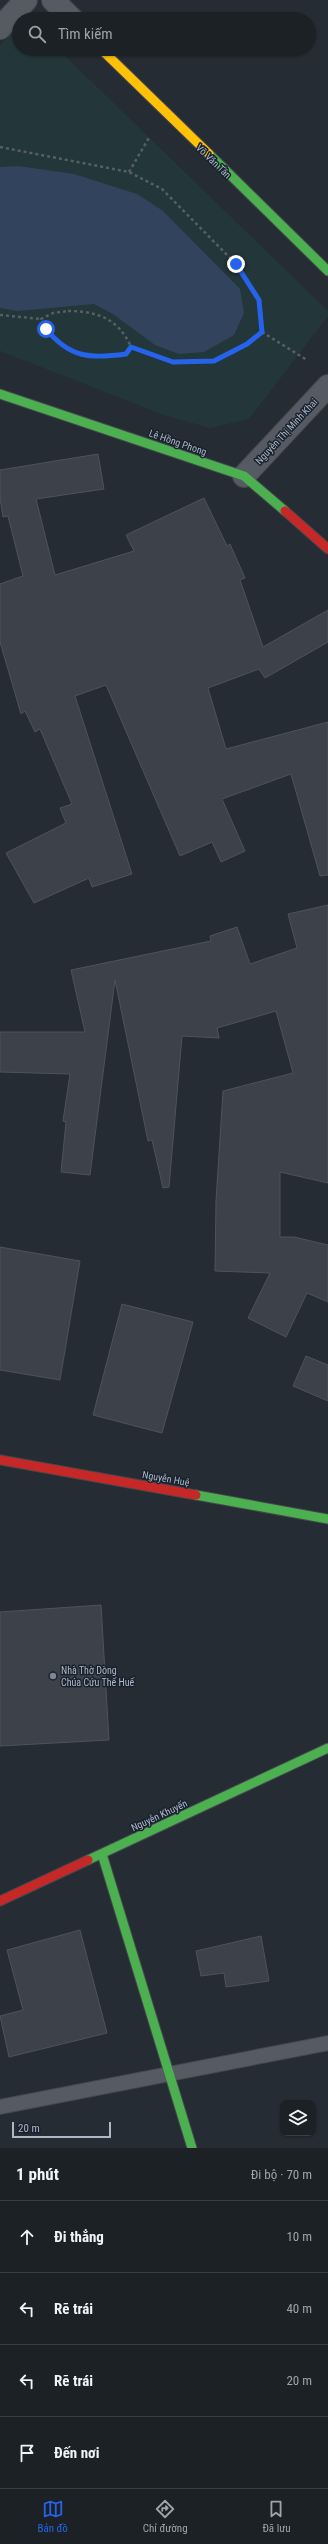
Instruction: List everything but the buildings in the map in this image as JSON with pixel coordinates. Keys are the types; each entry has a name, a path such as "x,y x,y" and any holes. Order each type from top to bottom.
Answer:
{"street":[{"path":"15,12 26,0"},
{"path":"53,0 65,12"},
{"path":"0,28 12,15"},
{"name":"Võ Văn Tần","path":"108,56 328,272"},
{"name":"Nguyễn Thị Minh Khai","path":"244,476 328,386"},
{"name":"Lê Hồng Phong","path":"0,394 244,476 328,549"},
{"name":"Nguyễn Huệ","path":"0,1460 328,1519"},
{"name":"Nguyễn Khuyến","path":"0,1901 328,1748"},
{"path":"102,1854 192,2148"}],"lane":[{"path":"0,2106 169,2075 328,2043"}],"path":[{"path":"129,172 155,129"},
{"path":"0,147 129,172 162,189 236,264 259,300 262,332"},
{"path":"0,315 41,319 53,313 68,311 98,313 110,320 127,336 131,347"},
{"path":"41,319 56,341 76,354 102,357 126,354 131,347"},
{"path":"131,347 173,362 214,361 247,344 262,332"},
{"path":"262,332 307,360"}],"shaded area":[{"path":"12,33 12,56 65,56 328,311 328,316 249,419 210,428 164,415 0,351 0,46"}],"water":[{"path":"18,166 74,174 137,194 163,211 240,289 244,313 234,335 204,352 179,354 155,345 113,314 94,304 17,311 0,308 0,167"}],"traffic: fast":[{"path":"209,154 328,271"},
{"path":"0,394 244,476 285,511"},
{"path":"196,1495 328,1519"},
{"path":"88,1860 328,1748"},
{"path":"102,1854 192,2148"}],"traffic: slow":[{"path":"108,56 209,154"}],"traffic: jam":[{"path":"285,511 328,549"},
{"path":"0,1460 196,1495"},
{"path":"0,1901 88,1860"}],"place":[{"name":"Nhà Thờ Dòng Chúa Cứu Thế Huế","path":"53,1676"}],"route":[{"path":"46,329 56,341 76,354 102,357 126,354 131,347 173,362 214,361 247,344 262,332 259,300 236,264"}]}
